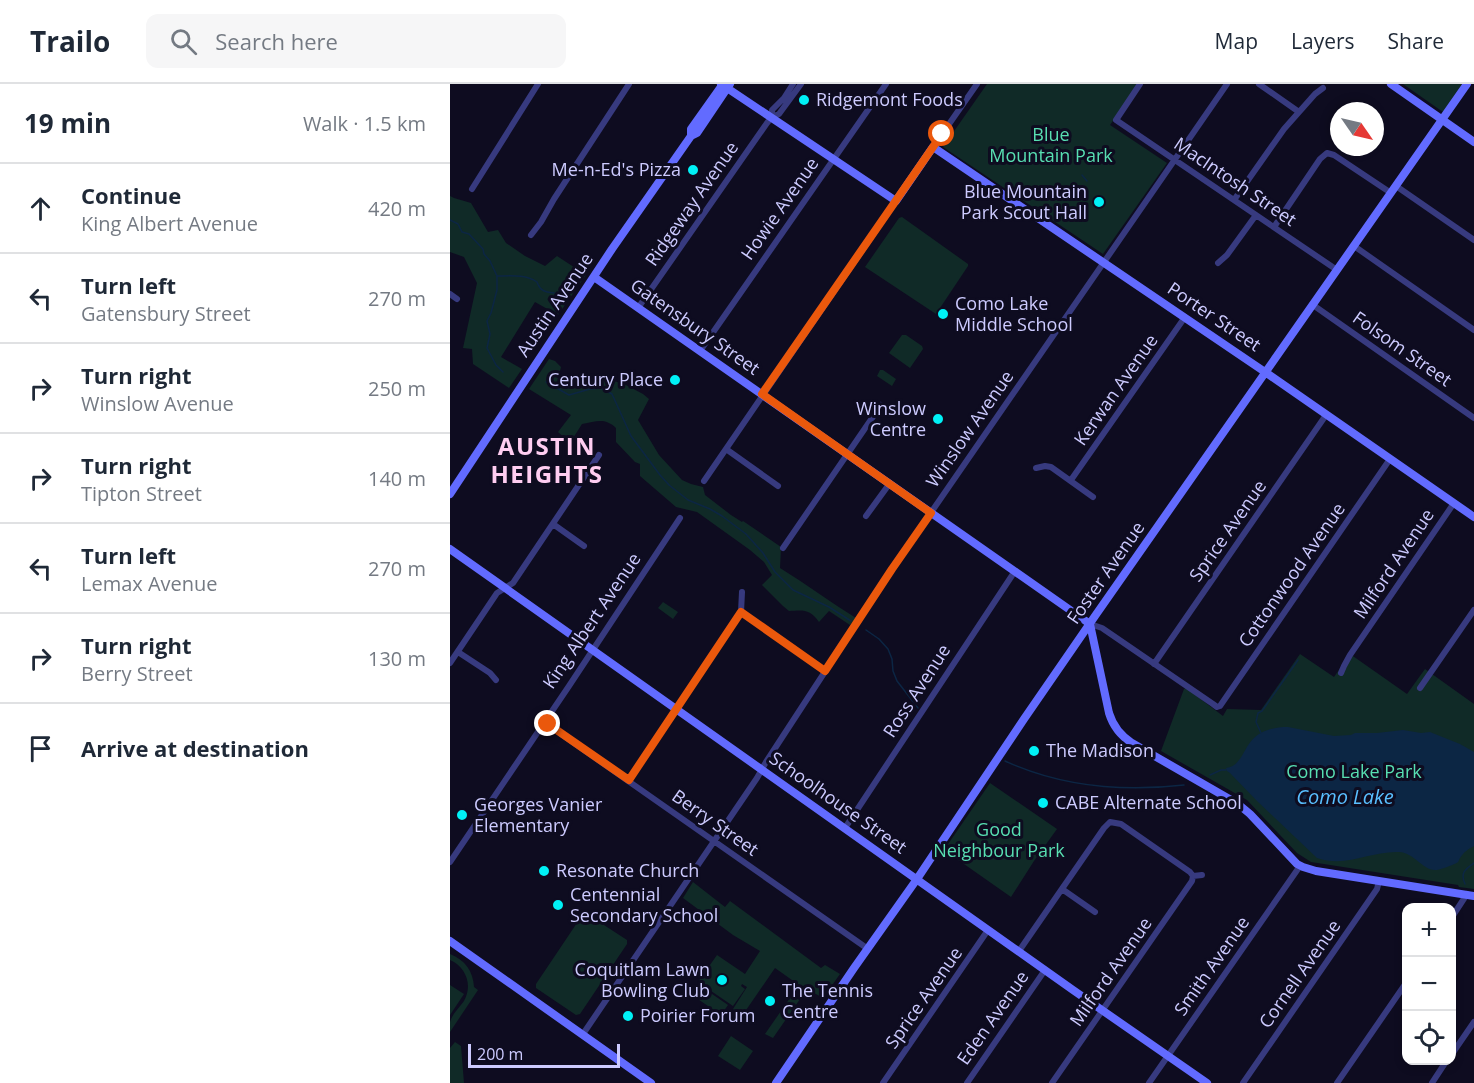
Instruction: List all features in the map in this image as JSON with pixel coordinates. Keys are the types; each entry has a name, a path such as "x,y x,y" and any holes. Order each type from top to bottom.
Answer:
{"street":[{"path":"472,189 538,84"},
{"path":"531,235 629,84"},
{"name":"Ridgeway Avenue","path":"772,117 772,110 793,84"},
{"name":"Ridgeway Avenue","path":"639,308 767,123 779,114 801,84"},
{"name":"Howie Avenue","path":"700,351 885,84"},
{"path":"704,481 977,84"},
{"name":"MacIntosh Street","path":"1140,84 1116,120 1337,270"},
{"name":"Winslow Avenue","path":"583,1034 762,769 892,569 1227,84"},
{"path":"1259,84 1299,112"},
{"path":"1391,84 1474,142"},
{"name":"Foster Avenue","path":"776,1083 1024,719 1467,84"},
{"path":"725,85 896,201"},
{"name":"Austin Avenue","path":"450,494 594,277 691,136 697,134 725,85"},
{"path":"1234,200 1284,129 1323,88"},
{"name":"Porter Street","path":"933,147 1185,317 1474,517"},
{"path":"1274,227 1327,153 1394,189 1474,240"},
{"path":"1218,263 1227,255 1256,215"},
{"path":"1354,246 1474,330"},
{"name":"Gatensbury Street","path":"594,277 1090,624"},
{"path":"450,294 457,299"},
{"name":"Folsom Street","path":"1312,305 1474,418"},
{"name":"Kerwan Avenue","path":"1071,480 1185,317"},
{"path":"783,548 881,405"},
{"name":"Sprice Avenue","path":"1155,664 1326,415"},
{"path":"726,449 778,486"},
{"path":"450,663 497,593 513,583 599,455"},
{"name":"Cottonwood Avenue","path":"1155,664 1217,707 1221,705 1390,459"},
{"path":"1036,468 1051,467 1093,497"},
{"path":"866,516 890,483"},
{"name":"Milford Avenue","path":"1341,673 1345,663 1454,503"},
{"name":"King Albert Avenue","path":"450,862 680,518"},
{"path":"553,524 584,546"},
{"name":"Schoolhouse Street","path":"450,549 1207,1083"},
{"name":"Ross Avenue","path":"845,828 1015,571"},
{"path":"629,780 741,612 742,592"},
{"path":"1420,688 1474,610"},
{"path":"741,612 825,671"},
{"path":"1090,624 1102,628 1155,664"},
{"path":"1090,624 1109,713 1114,726 1132,743 1240,805 1300,866 1316,871 1471,895"},
{"path":"458,652 490,673 496,680"},
{"name":"Berry Street","path":"544,722 868,949"},
{"path":"1019,951 1110,822 1121,824 1190,872 1192,876 1202,875"},
{"name":"Smith Avenue","path":"1149,1083 1300,866"},
{"name":"Milford Avenue","path":"1052,1083 1187,889 1192,876"},
{"name":"Cornell Avenue","path":"1243,1083 1377,889 1379,881"},
{"path":"1062,889 1095,912"},
{"path":"1456,912 1471,895"},
{"name":"Sprice Avenue","path":"883,1083 988,930"},
{"path":"450,941 651,1083"},
{"name":"Eden Avenue","path":"967,1083 1045,970"},
{"path":"1337,1083 1402,990"},
{"path":"1456,1048 1474,1022"},
{"path":"1432,1083 1444,1065"}],"green space":[{"name":"Blue Mountain Park","path":"987,84 1138,84 1110,125 1167,163 1103,254 943,147"},
{"path":"1403,84 1462,84 1443,112"},
{"path":"450,196 471,203 488,232 498,230 506,243 525,256 545,266 557,256 586,275 558,315 535,302 501,357 522,369 509,388 473,364 472,349 463,348 477,283 464,257 450,252"},
{"path":"902,217 968,264 936,314 865,267 899,218"},
{"path":"902,335 906,335 923,349 910,368 889,353"},
{"path":"549,359 561,367 558,380 599,378 622,383 649,399 638,420 659,455 682,480 703,487 705,495 731,515 781,547 780,568 856,618 850,625 829,611 819,622 810,613 789,611 783,606 762,585 772,575 764,562 697,512 676,507 640,476 640,464 635,462 616,442 616,428 608,422 582,424 570,443 558,432 571,415 529,389"},
{"path":"880,370 896,379 892,386 877,376"},
{"path":"663,602 678,612 673,619 658,608"},
{"name":"Como Lake Park","path":"1300,654 1334,677 1350,654 1407,694 1425,669 1474,704 1474,889 1311,862 1297,853 1247,800 1161,751 1184,689 1186,688 1223,716 1227,709 1261,710"},
{"name":"Good Neighbour Park","path":"990,783 1057,829 1011,897 944,850"},
{"path":"693,882 725,907 730,901 821,968 825,965 840,974 823,998 807,989 773,1038 765,1034 799,985 775,968 742,1016 733,1009 747,987 742,984 741,986 745,989 733,1006 698,982 717,955 745,974 760,951 733,935 683,898"},
{"path":"583,914 587,914 627,940 627,944 580,1014 576,1015 536,988 536,984"},
{"path":"450,954 460,959 467,967 474,987 478,990 450,1032 451,1019 467,995 468,983 464,972 450,960"},
{"path":"450,985 464,994 450,1015"},
{"path":"699,985 728,1005 721,1015 692,995"},
{"path":"731,1036 753,1051 740,1070 718,1056"},
{"path":"455,1042 461,1046 464,1083 450,1083 450,1048"}],"water":[{"name":"Como Lake","path":"1288,727 1334,736 1403,730 1430,732 1474,752 1474,846 1465,852 1457,863 1436,870 1431,870 1410,855 1399,852 1338,861 1317,858 1226,768 1235,764 1252,740 1264,731"}],"waterway":[{"path":"1082,175 1087,181"},
{"path":"450,220 458,224 462,232 469,234 483,249 497,276 497,290 487,321 490,334 487,348 496,365 503,372"},
{"path":"497,276 528,278 537,282 543,290 554,293"},
{"path":"546,382 569,395 601,388 612,394 631,436 669,485 688,500 722,516 746,534 763,553 775,572 793,590 829,607 851,621"},
{"path":"866,630 888,649 897,681 918,708"},
{"path":"1261,733 1256,722 1258,713 1262,711 1298,660"},
{"path":"1005,761 1048,777 1093,785 1138,788 1184,785"},
{"path":"1210,775 1226,770"},
{"path":"1465,884 1464,872 1474,863"}],"place":[{"name":"Ridgemont Foods","path":"804,100"},
{"name":"Me-n-Ed's Pizza","path":"693,170"},
{"name":"Blue Mountain Park Scout Hall","path":"1099,202"},
{"name":"Como Lake Middle School","path":"943,314"},
{"name":"Century Place","path":"675,380"},
{"name":"Winslow Centre","path":"938,419"},
{"name":"The Madison","path":"1034,751"},
{"name":"CABE Alternate School","path":"1043,803"},
{"name":"Georges Vanier Elementary","path":"462,815"},
{"name":"Resonate Church","path":"544,871"},
{"name":"Centennial Secondary School","path":"558,905"},
{"name":"Coquitlam Lawn Bowling Club","path":"722,980"},
{"name":"The Tennis Centre","path":"770,1001"},
{"name":"Poirier Forum","path":"628,1016"}],"district":[{"name":"AUSTIN HEIGHTS","path":"547,461"}],"route":[{"path":"548,724 629,780 741,612 825,671 931,513 762,394 942,134"}]}
